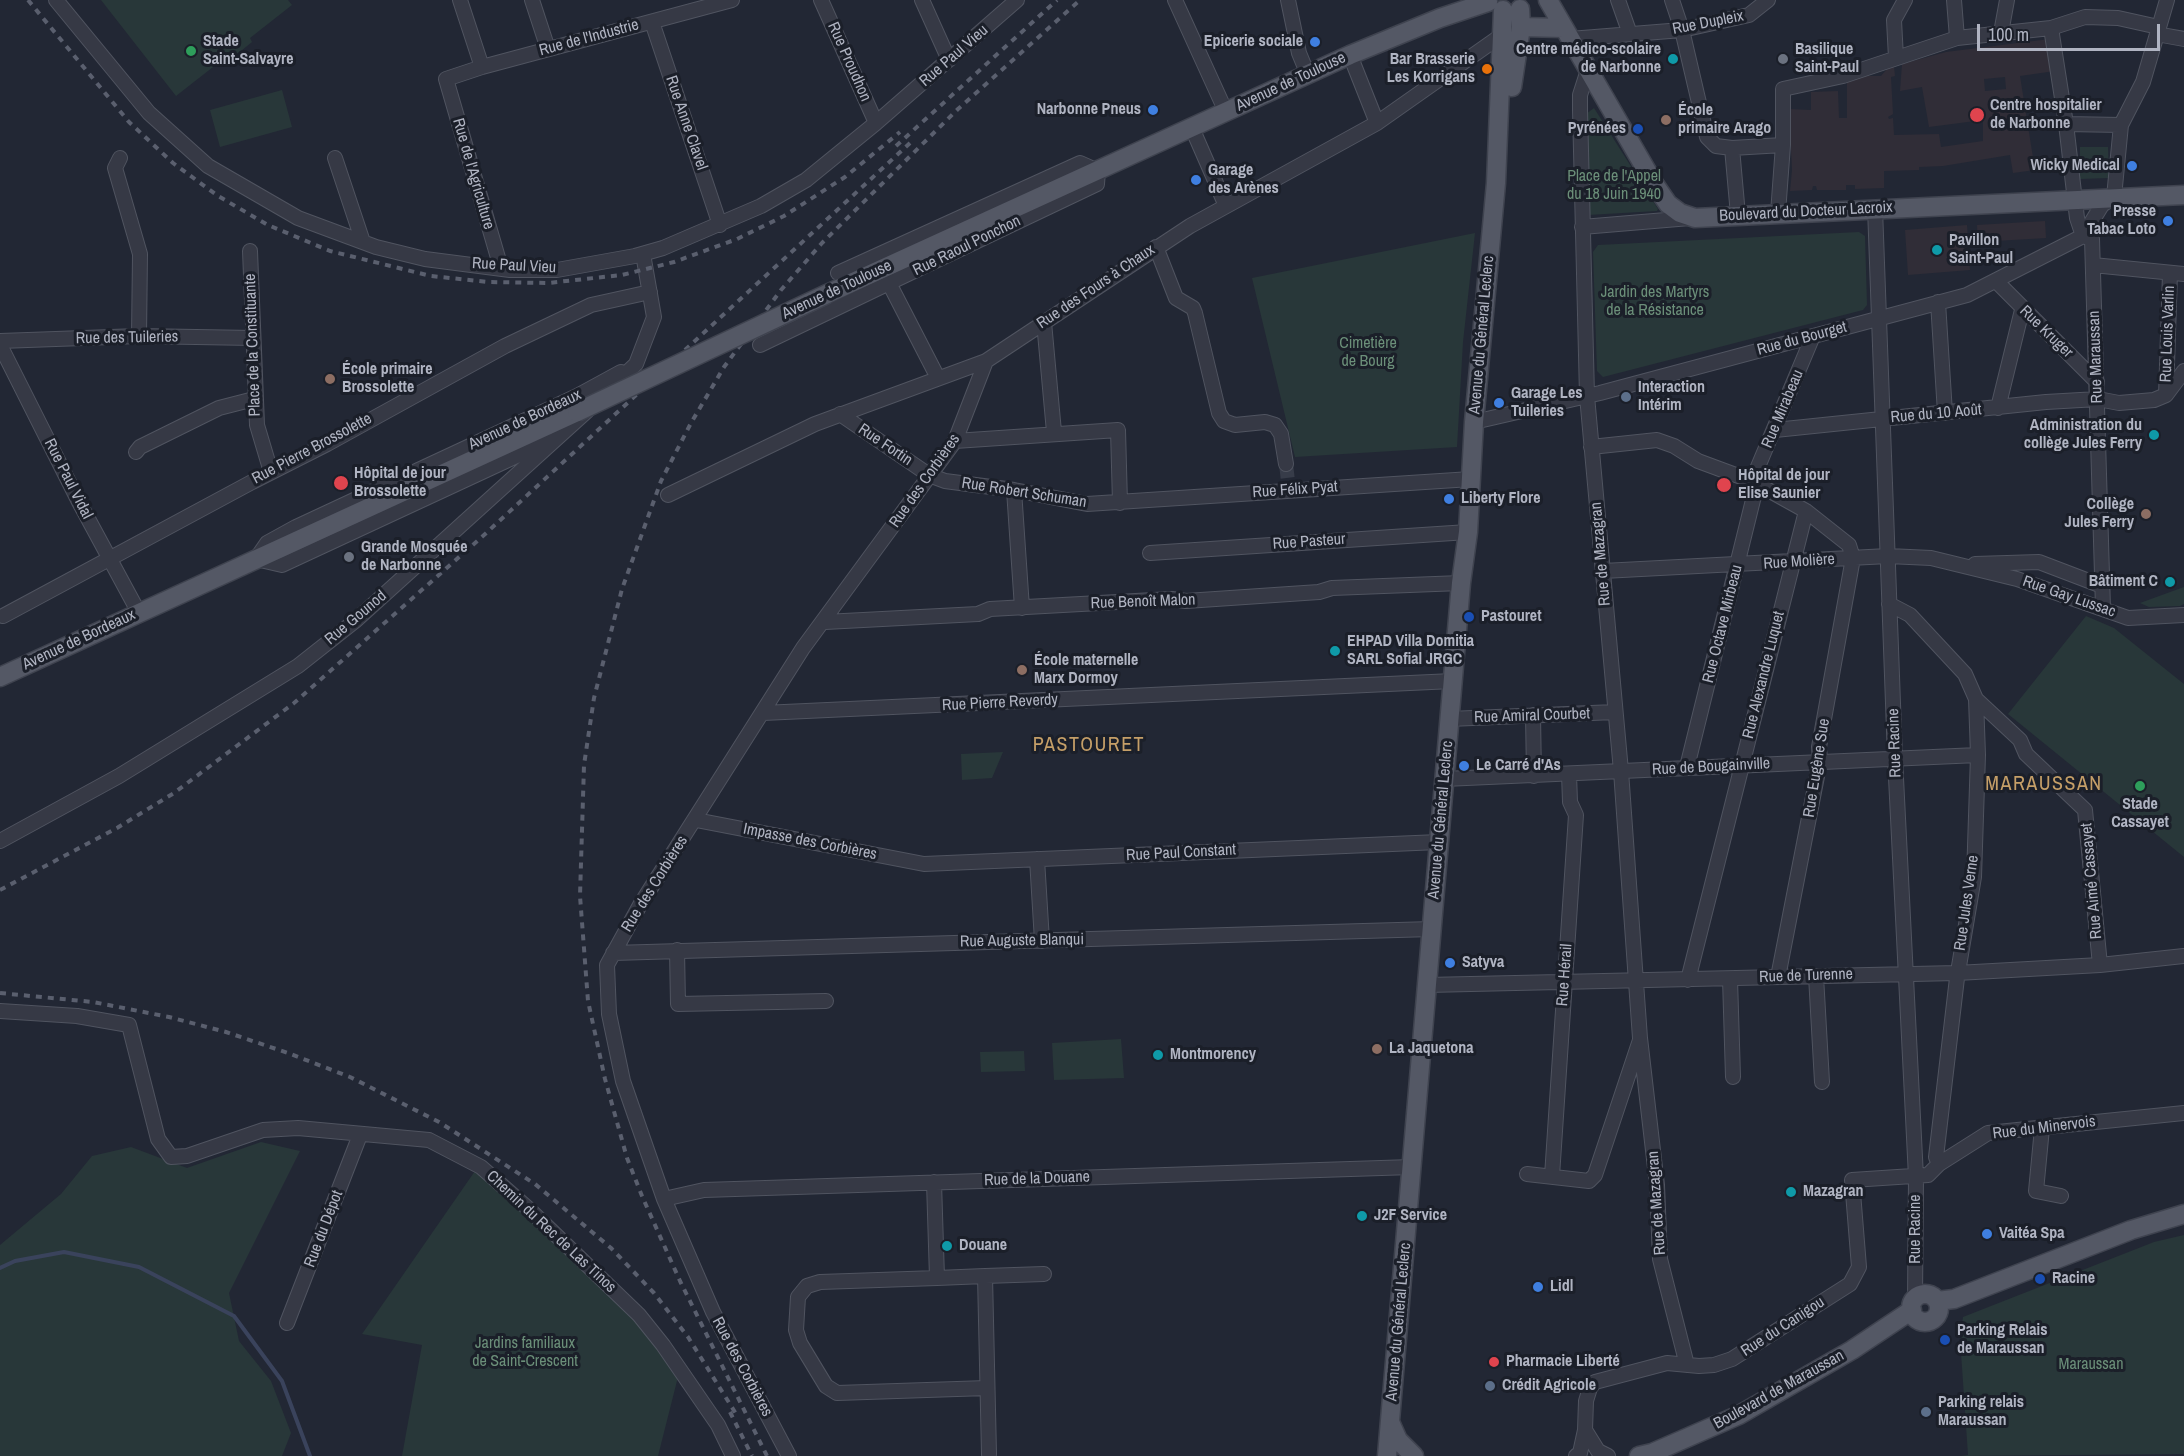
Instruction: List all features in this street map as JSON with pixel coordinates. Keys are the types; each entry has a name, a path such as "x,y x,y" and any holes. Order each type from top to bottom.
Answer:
{"main road":[{"path":"1440,18 1458,0"},
{"name":"Boulevard du Docteur Lacroix","path":"1548,0 1655,185 1668,204 1680,213 1695,218 2184,195"},
{"name":"Avenue de Toulouse","path":"577,412 827,294 1350,55 1440,18 1509,8"},
{"path":"1509,8 1567,34"},
{"name":"Avenue du Général Leclerc","path":"1496,183 1502,35 1509,8"},
{"name":"Avenue du Général Leclerc","path":"1387,1456 1449,719 1461,583 1468,532 1474,422 1509,8"},
{"name":"Avenue de Bordeaux","path":"0,677 577,412"},
{"name":"Boulevard de Maraussan","path":"1663,1456 1743,1422 1857,1358 1925,1306 1954,1299 2131,1230 2184,1214"},
{"name":"Boulevard de Maraussan","path":"1639,1456 1739,1415 1925,1306 2184,1223"},
{"path":"1390,1421 1398,1440 1414,1456"}],"street":[{"name":"Rue Paul Vieu","path":"56,0 149,113 208,166 298,218 363,242 425,259 501,268 557,270 643,254 720,225 761,206 806,180 876,123 1017,0"},
{"path":"460,0 482,67"},
{"path":"532,0 548,49"},
{"name":"Rue de l'Industrie","path":"446,79 482,67 732,0"},
{"name":"Rue Proudhon","path":"821,0 876,123"},
{"path":"922,0 949,60"},
{"path":"1175,0 1226,112"},
{"path":"1288,0 1299,53 1308,75"},
{"path":"1618,0 1630,34"},
{"path":"1672,0 1682,30 1707,137 1716,146 1732,148 1783,145"},
{"path":"1747,0 1757,11"},
{"name":"Rue Dupleix","path":"1567,34 1630,34 1682,30 1749,15 1757,11 1768,0"},
{"path":"1896,58 1894,20 1905,0"},
{"path":"1954,0 1957,39"},
{"path":"2001,33 2007,0"},
{"path":"2083,236 2102,205 2114,197 2121,125 2143,82 2168,0"},
{"path":"1778,213 1784,89 1843,76 1957,39 2051,28 2085,17 2118,18 2154,26 2162,35 2184,39"},
{"name":"Rue Anne Clavel","path":"652,22 720,225"},
{"path":"2051,28 2066,124 2074,199 2083,236"},
{"name":"Rue des Fours à Chaux","path":"668,495 815,424 986,361 1156,247 1377,123 1502,35"},
{"path":"1350,55 1377,123"},
{"name":"Rue de Mazagran","path":"1588,70 1580,95 1587,396 1621,771 1640,1038 1657,1185 1660,1259 1687,1365"},
{"name":"Rue de l'Agriculture","path":"446,79 501,268"},
{"path":"2066,124 2121,125"},
{"path":"1192,128 1226,206"},
{"path":"1732,148 1738,215"},
{"path":"120,158 115,168 140,254 139,336"},
{"path":"335,158 363,242"},
{"name":"Avenue de Toulouse","path":"838,273 1080,163 1098,171"},
{"name":"Rue Raoul Ponchon","path":"889,283 1097,183 1098,171"},
{"name":"Rue Racine","path":"1875,208 1895,758 1916,1177 1916,1278 1925,1306"},
{"path":"1582,227 1695,218"},
{"name":"Rue du Bourget","path":"1474,422 1587,396 1967,295 2083,236"},
{"name":"Rue Maraussan","path":"2083,236 2092,239 2103,608"},
{"path":"1156,247 1176,298 1193,308 1219,413 1224,422 1235,424 1265,422 1275,425 1281,434 1286,464"},
{"name":"Place de la Constituante","path":"250,251 254,399 258,436 271,472"},
{"name":"Rue Gounod","path":"0,841 119,776 298,666 355,621 561,435 636,364 654,318 643,254"},
{"path":"2093,265 2184,274"},
{"name":"Rue Louis Varlin","path":"2166,395 2170,273"},
{"name":"Rue Kruger","path":"1996,281 2022,310 2097,382"},
{"path":"889,283 938,378"},
{"name":"Avenue de Toulouse","path":"760,345 889,283"},
{"name":"Rue Pierre Brossolette","path":"3,616 505,346 591,305 650,292"},
{"path":"1938,302 1945,413"},
{"path":"1998,408 2022,310"},
{"path":"1044,322 1054,432"},
{"name":"Rue des Tuileries","path":"0,343 139,336 253,338"},
{"name":"Rue Mirabeau","path":"1752,481 1813,336"},
{"name":"Rue Paul Vidal","path":"0,343 109,559 139,613"},
{"name":"Rue des Corbières","path":"789,1456 713,1312 664,1198 624,1081 609,1014 607,965 803,648 825,622 954,441 986,361"},
{"name":"Avenue de Bordeaux","path":"561,435 282,565 256,559 267,543 296,527 577,396 636,364"},
{"path":"2166,395 2184,371"},
{"name":"Rue du 10 Août","path":"1774,430 2098,399 2119,403 2154,400 2166,395"},
{"path":"136,452 140,447 219,408 254,399"},
{"name":"Rue Fortin","path":"840,414 929,475"},
{"path":"954,441 1054,432 1118,430 1119,503"},
{"path":"1591,447 1657,440 1674,446 1698,461 1752,481 1806,511 1849,545 1853,558"},
{"name":"Rue Robert Schuman","path":"929,475 945,481 1014,490 1087,504 1119,503"},
{"name":"Rue Félix Pyat","path":"1119,503 1288,486 1472,479"},
{"name":"Rue Octave Mirbeau","path":"1687,767 1754,496 1752,481"},
{"path":"1014,490 1022,608"},
{"name":"Rue Alexandre Luquet","path":"1688,980 1806,511"},
{"name":"Rue Pasteur","path":"1150,553 1468,532"},
{"name":"Rue Gay Lussac","path":"1888,556 1931,558 2018,579 2128,618 2184,615"},
{"name":"Rue Molière","path":"1603,572 1888,556"},
{"name":"Rue Eugène Sue","path":"1778,977 1820,761 1819,747 1853,558"},
{"name":"Rue Gay Lussac","path":"1955,564 2039,562 2102,586"},
{"name":"Rue Benoît Malon","path":"825,622 978,614 990,609 1172,598 1186,601 1319,592 1332,588 1461,583"},
{"name":"Rue Jules Verne","path":"1889,604 1910,615 1965,674 1976,699 1978,755 1974,877 1957,974 1936,1157 1939,1164"},
{"name":"Rue Pierre Reverdy","path":"763,713 1453,681"},
{"name":"Rue Aimé Cassayet","path":"1976,699 2020,740 2026,754 2085,810 2100,965"},
{"name":"Rue Amiral Courbet","path":"1449,719 1615,712"},
{"path":"1533,716 1534,776"},
{"name":"Rue de Bougainville","path":"1444,779 1978,755"},
{"name":"Rue Hérail","path":"1552,1176 1576,815 1570,802 1569,774"},
{"name":"Impasse des Corbières","path":"696,820 924,864"},
{"name":"Rue Paul Constant","path":"924,864 1439,842"},
{"path":"1037,859 1042,941"},
{"name":"Rue Auguste Blanqui","path":"613,952 1432,929"},
{"path":"677,951 678,1004 826,1001"},
{"name":"Rue de Turenne","path":"1427,985 1906,973 1957,974 2100,965 2184,956"},
{"path":"1816,976 1822,1082"},
{"path":"1730,979 1733,1077"},
{"name":"Chemin du Rec de Las Tinos","path":"0,1011 77,1016 129,1025 158,1139 171,1156 187,1156 263,1130 298,1128 429,1140 481,1167 531,1211 639,1315 663,1345 718,1425 733,1456"},
{"name":"Rue de Mazagran","path":"1552,1176 1589,1181 1595,1175 1640,1038"},
{"name":"Rue du Minervois","path":"1916,1177 1928,1175 1939,1164 1988,1133 2184,1113"},
{"path":"2042,1128 2036,1191 2061,1196"},
{"name":"Rue du Dépot","path":"287,1323 360,1135"},
{"name":"Rue de la Douane","path":"664,1198 704,1190 1412,1167"},
{"path":"1527,1174 1552,1176"},
{"name":"Rue du Canigou","path":"1576,1456 1580,1453 1585,1430 1590,1388 1595,1382 1667,1363 1714,1365 1732,1359 1850,1284 1859,1267 1852,1180 1916,1177"},
{"path":"934,1182 937,1278"},
{"path":"987,1388 837,1393 826,1386 800,1343 796,1330 798,1297 807,1286 820,1282 1044,1274"},
{"path":"985,1276 989,1454"},
{"path":"1585,1430 1598,1451 1608,1456"}],"shaded area":[{"name":"Centre hospitalier de Narbonne","path":"2050,39 2055,71 2020,76 2035,170 2013,173 2010,155 1943,166 1919,167 1919,170 1884,171 1884,188 1855,189 1855,185 1846,185 1846,190 1817,190 1816,186 1813,186 1812,190 1790,191 1792,170 1789,109 1811,110 1811,92 1838,91 1839,118 1847,118 1847,81 1862,76 1881,76 1887,69 1894,66 1895,76 1891,77 1893,114 1888,117 1893,118 1894,135 1939,134 1941,147 1983,141 1983,120 1929,127 1922,87 1900,91 1902,64 1946,52","holes":["2005,77 2006,89 1985,91 1984,79"]},
{"path":"2045,221 2046,238 1978,242 1977,225"},
{"name":"Pavillon Saint-Paul","path":"1967,225 1970,270 1908,275 1905,230"}],"green space":[{"name":"Stade Saint-Salvayre","path":"101,0 288,0 292,5 250,38 252,42 225,64 222,60 176,96"},
{"path":"282,90 292,127 220,147 210,110"},
{"name":"Place de l'Appel du 18 Juin 1940","path":"1594,108 1658,209 1657,211 1588,215 1586,114"},
{"path":"2080,147 2108,147 2109,178 2080,179"},
{"name":"Jardin des Martyrs de la Résistance","path":"1859,232 1865,236 1867,305 1863,310 1603,377 1597,371 1593,252 1598,245"},
{"name":"Cimetière de Bourg","path":"1475,233 1463,342 1457,447 1295,457 1252,278"},
{"path":"2184,587 2184,604 2180,606 2149,607 2140,603"},
{"name":"Stade Cassayet","path":"2086,616 2114,628 2184,684 2184,857 2008,714"},
{"path":"1003,752 992,778 962,780 961,754"},
{"path":"1121,1039 1124,1078 1054,1080 1052,1043"},
{"path":"1024,1051 1025,1071 981,1072 980,1052"},
{"path":"261,1142 300,1151 229,1293 239,1341 271,1381 291,1433 282,1456 0,1456 0,1245 61,1194 92,1156 131,1147 187,1168"},
{"name":"Jardins familiaux de Saint-Crescent","path":"475,1171 549,1234 640,1326 679,1373 658,1456 402,1456 422,1345 362,1334"},
{"name":"Maraussan","path":"2184,1235 2184,1454 1961,1456 1968,1455 1960,1338 1963,1317 2154,1242"}],"waterway":[{"path":"0,1268 15,1261 64,1252 139,1267 234,1316 282,1381 310,1456"}],"tunnel":[{"path":"1286,464 1288,481"}],"railway":[{"path":"28,0 129,122 173,163 218,196 268,225 330,251 431,276 488,282 548,283 622,275 674,262 737,239 784,216 845,177 900,132"},
{"path":"896,146 1057,0"},
{"path":"767,1456 680,1281 642,1196 627,1158 605,1079 588,1001 580,896 584,765 594,698 622,589 661,481 724,367 781,290 822,243 958,109 1080,0"},
{"path":"0,890 117,828 174,793 294,703 484,535 910,143"},
{"path":"0,993 93,1002 169,1017 226,1032 350,1077 439,1122 535,1184 611,1248 654,1293 688,1337 738,1417"},
{"path":"730,1412 752,1456"}],"place":[{"name":"Epicerie sociale","path":"1315,42"},
{"name":"Stade Saint-Salvayre","path":"191,51"},
{"name":"Centre médico-scolaire de Narbonne","path":"1673,59"},
{"name":"Basilique Saint-Paul","path":"1783,59"},
{"name":"Bar Brasserie Les Korrigans","path":"1487,69"},
{"name":"Narbonne Pneus","path":"1153,110"},
{"name":"Centre hospitalier de Narbonne","path":"1977,115"},
{"name":"École primaire Arago","path":"1666,120"},
{"name":"Pyrénées","path":"1638,129"},
{"name":"Wicky Medical","path":"2132,166"},
{"name":"Garage des Arènes","path":"1196,180"},
{"name":"Presse Tabac Loto","path":"2168,221"},
{"name":"Pavillon Saint-Paul","path":"1937,250"},
{"name":"École primaire Brossolette","path":"330,379"},
{"name":"Interaction Intérim","path":"1626,397"},
{"name":"Garage Les Tuileries","path":"1499,403"},
{"name":"Administration du collège Jules Ferry","path":"2154,435"},
{"name":"Hôpital de jour Brossolette","path":"341,483"},
{"name":"Hôpital de jour Elise Saunier","path":"1724,485"},
{"name":"Liberty Flore","path":"1449,499"},
{"name":"Collège Jules Ferry","path":"2146,514"},
{"name":"Grande Mosquée de Narbonne","path":"349,557"},
{"name":"Bâtiment C","path":"2170,582"},
{"name":"Pastouret","path":"1469,617"},
{"name":"EHPAD Villa Domitia SARL Sofial JRGC","path":"1335,651"},
{"name":"École maternelle Marx Dormoy","path":"1022,670"},
{"name":"Le Carré d'As","path":"1464,766"},
{"name":"Stade Cassayet","path":"2140,786"},
{"name":"Satyva","path":"1450,963"},
{"name":"La Jaquetona","path":"1377,1049"},
{"name":"Montmorency","path":"1158,1055"},
{"name":"Mazagran","path":"1791,1192"},
{"name":"J2F Service","path":"1362,1216"},
{"name":"Vaitéa Spa","path":"1987,1234"},
{"name":"Douane","path":"947,1246"},
{"name":"Racine","path":"2040,1279"},
{"name":"Lidl","path":"1538,1287"},
{"name":"Parking Relais de Maraussan","path":"1945,1340"},
{"name":"Pharmacie Liberté","path":"1494,1362"},
{"name":"Crédit Agricole","path":"1490,1386"},
{"name":"Parking relais Maraussan","path":"1926,1412"}],"district":[{"name":"PASTOURET","path":"1089,746"},
{"name":"MARAUSSAN","path":"2044,785"}]}
